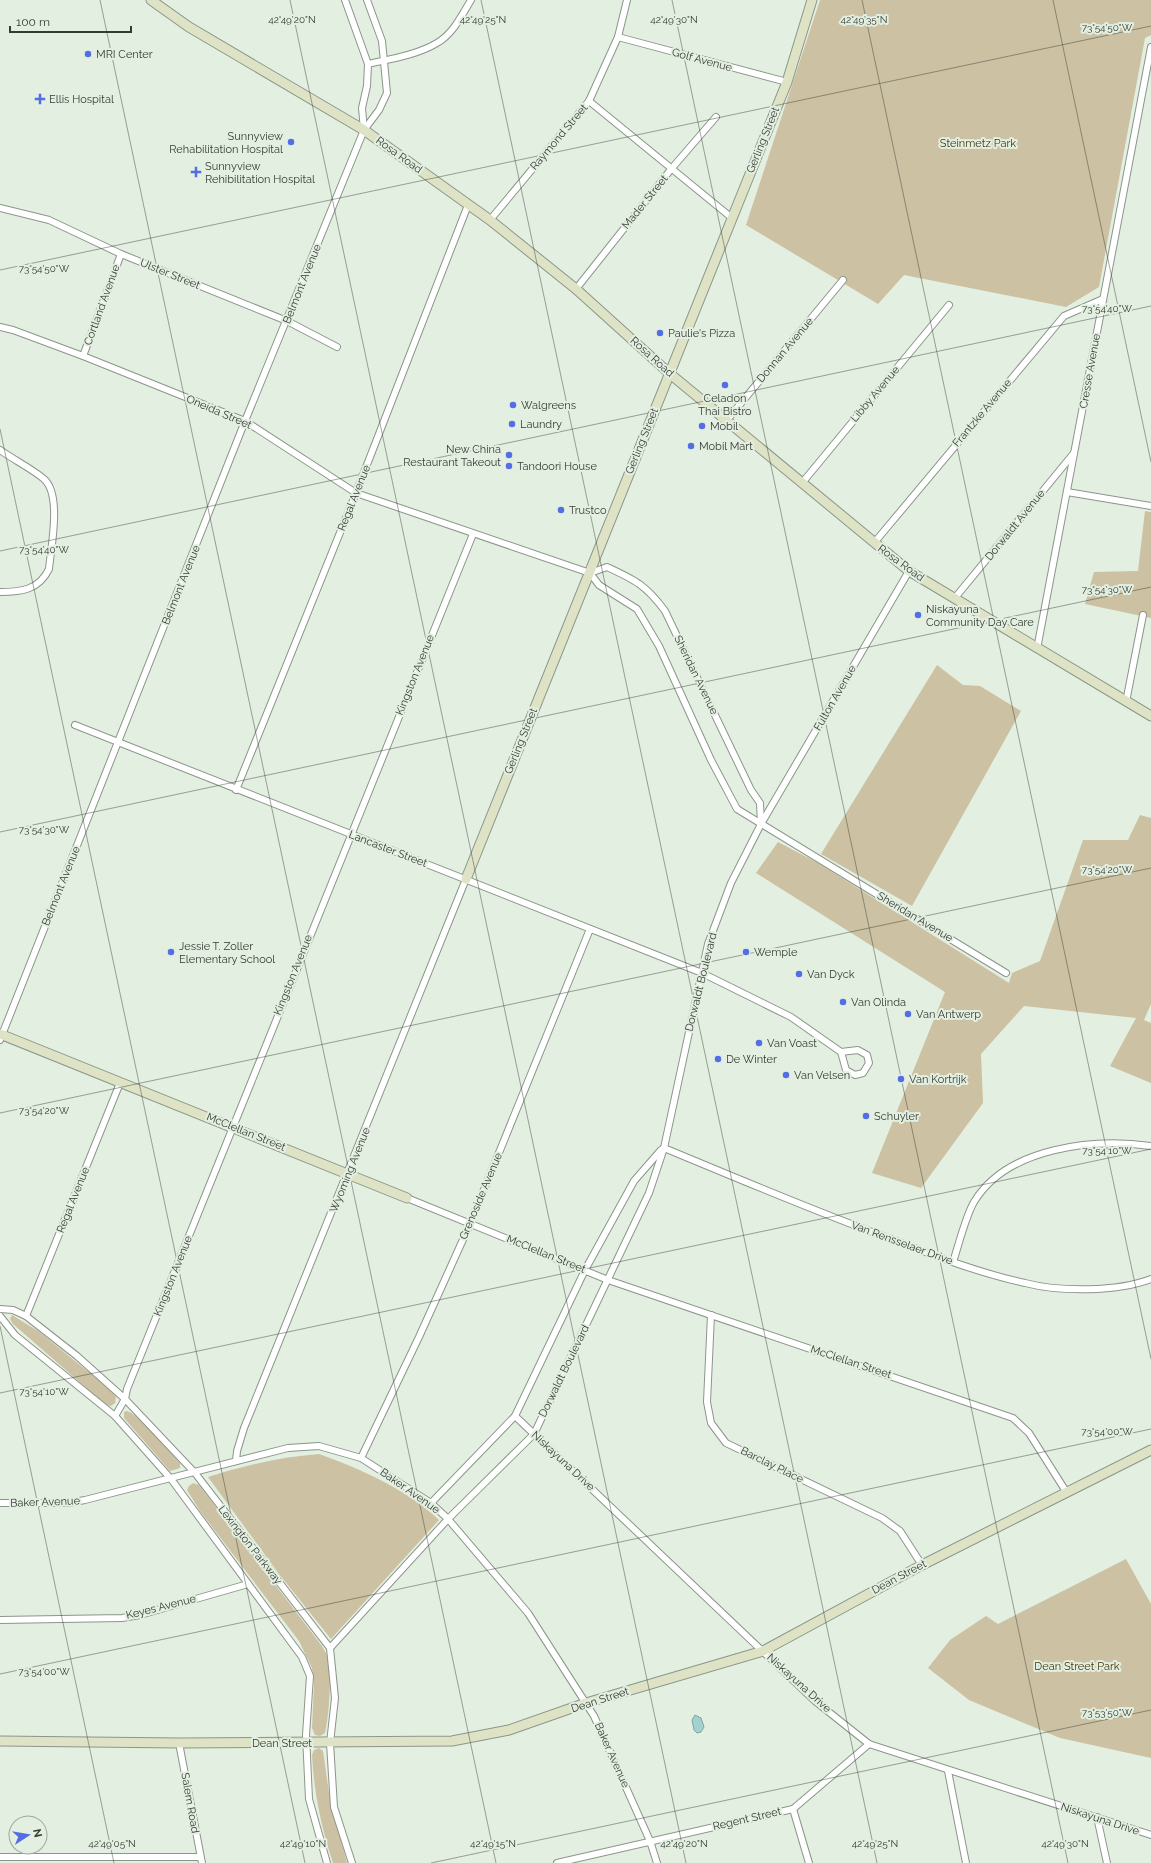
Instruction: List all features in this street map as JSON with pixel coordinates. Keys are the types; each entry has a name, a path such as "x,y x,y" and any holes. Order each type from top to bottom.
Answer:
{"street":[{"name":"Rosa Road","path":"151,0 189,27 364,130 490,220 576,289 669,373 909,571 1151,716"},
{"path":"345,0 368,64 367,86 362,108 364,130"},
{"path":"364,130 379,110 387,93 382,41 367,0"},
{"path":"368,64 437,43 457,24 471,0"},
{"name":"Raymond Street","path":"490,220 589,101 618,37 627,0"},
{"name":"Gerling Street","path":"466,879 787,82 812,0"},
{"name":"Golf Avenue","path":"618,37 787,82"},
{"name":"Cresse Avenue","path":"1037,649 1151,47"},
{"path":"589,101 732,218"},
{"name":"Mader Street","path":"576,289 672,168 716,117"},
{"name":"Belmont Avenue","path":"1,1036 246,421 364,130"},
{"name":"Regal Avenue","path":"236,790 356,493 468,205"},
{"name":"Ulster Street","path":"0,208 49,220 121,254 287,321 337,347"},
{"name":"Cortland Avenue","path":"83,356 121,254"},
{"name":"Donnan Avenue","path":"727,420 843,280"},
{"name":"Frantzke Avenue","path":"874,543 1064,316 1103,299"},
{"name":"Libby Avenue","path":"802,483 950,305"},
{"name":"Oneida Street","path":"0,327 13,330 83,356 246,421 356,493 473,534"},
{"path":"0,450 45,480 52,495 54,508 49,569 45,577 30,589 21,592 0,592"},
{"name":"Dorwaldt Avenue","path":"954,599 1075,452"},
{"path":"1066,492 1151,506"},
{"name":"Sheridan Avenue","path":"473,534 590,573 599,585 637,609 659,646 711,760 737,809 1006,973"},
{"name":"Kingston Avenue","path":"115,1416 125,1399 127,1389 232,1127 473,534"},
{"name":"Sheridan Avenue","path":"590,573 607,566 631,578 650,591 665,611 751,790 760,803 761,824"},
{"name":"Fulton Avenue","path":"761,824 909,571"},
{"path":"1126,702 1143,615"},
{"name":"Lancaster Street","path":"75,725 119,741 236,790 466,879 702,973 791,1017 841,1052"},
{"name":"Dorwaldt Boulevard","path":"330,1648 448,1519 534,1434 649,1193 664,1148 708,944 731,883 761,824"},
{"name":"Wyoming Avenue","path":"236,1461 244,1428 466,879"},
{"name":"Grenoside Avenue","path":"361,1458 419,1337 470,1224 590,929"},
{"name":"McClellan Street","path":"1,1036 348,1173 608,1280 1013,1418 1029,1433 1068,1493"},
{"path":"858,1050 864,1052 869,1062 866,1070 860,1075 848,1072 843,1063 841,1052 858,1050"},
{"name":"Regal Avenue","path":"26,1316 120,1083"},
{"path":"953,1262 973,1202 990,1180 1018,1162 1046,1152 1077,1147 1127,1143 1151,1146"},
{"path":"431,1504 515,1416 585,1270 634,1181 664,1148"},
{"name":"Van Rensselaer Drive","path":"664,1148 847,1223 953,1262 1026,1284 1068,1289 1109,1287 1151,1279"},
{"name":"Lexington Parkway","path":"0,1309 13,1310 26,1316 77,1356 125,1399 195,1473 330,1648"},
{"name":"Barclay Place","path":"711,1315 707,1402 711,1423 726,1443 882,1518 900,1530 922,1565"},
{"path":"0,1316 15,1335 115,1416 170,1479 302,1657 310,1676 306,1743 309,1799 327,1863"},
{"name":"Niskayuna Drive","path":"515,1416 815,1701 869,1744 948,1771 1151,1835"},
{"name":"Baker Avenue","path":"0,1503 68,1503 195,1473 288,1448 319,1446 361,1458 431,1504 448,1519 528,1613 594,1716 650,1841 657,1863"},
{"name":"Dean Street","path":"0,1741 330,1743 452,1741 509,1730 586,1703 763,1651 922,1565 1151,1450"},
{"name":"Keyes Avenue","path":"0,1620 122,1618 140,1615 248,1584"},
{"path":"330,1648 335,1698 330,1743 334,1807 352,1863"},
{"name":"Salem Road","path":"179,1743 201,1860"},
{"name":"Regent Street","path":"557,1863 793,1809 869,1744"},
{"path":"948,1771 966,1863"},
{"path":"793,1809 809,1863"},
{"path":"1097,1817 1107,1863"},
{"path":"0,1857 201,1860"}],"green space":[{"name":"Steinmetz Park","path":"820,0 1151,0 1151,35 1145,38 1099,287 1066,307 904,275 878,304 746,225"},
{"path":"1145,511 1151,512 1151,618 1085,604 1094,572 1138,571"},
{"path":"937,665 963,685 980,686 1021,711 912,906 821,854"},
{"path":"1140,815 1151,818 1151,1004 1144,1020 1151,1023 1151,1083 1110,1066 1136,1018 1024,1006 981,1054 983,1103 921,1188 872,1173 945,992 756,873 778,842 818,863 1009,983 1012,973 1040,961 1083,840 1128,840"},
{"path":"12,1315 38,1331 111,1390 116,1397 115,1403 111,1406 106,1405 13,1324 10,1319"},
{"path":"127,1411 139,1419 154,1434 180,1463 180,1468 170,1471 124,1418 124,1412"},
{"path":"319,1454 382,1481 413,1499 439,1520 331,1639 279,1574 208,1477 263,1462"},
{"path":"193,1483 199,1485 322,1646 328,1658 330,1684 329,1706 325,1733 320,1736 315,1735 312,1728 314,1684 312,1668 299,1641 200,1511 187,1490"},
{"name":"Dean Street Park","path":"1126,1559 1151,1604 1151,1758 1060,1738 969,1700 928,1668 950,1640 986,1616 998,1624"},
{"path":"319,1748 323,1751 330,1800 347,1863 333,1863 325,1836 316,1796 312,1755 314,1750"}],"water":[{"path":"695,1715 701,1718 704,1727 701,1732 697,1733 694,1730 692,1720"}],"place":[{"name":"MRI Center","path":"88,54"},
{"name":"Ellis Hospital","path":"40,99"},
{"name":"Sunnyview Rehabilitation Hospital","path":"291,142"},
{"name":"Sunnyview Rehibilitation Hospital","path":"196,172"},
{"name":"Paulie's Pizza","path":"660,333"},
{"name":"Celadon Thai Bistro","path":"725,385"},
{"name":"Walgreens","path":"513,405"},
{"name":"Laundry","path":"512,424"},
{"name":"Mobil","path":"702,426"},
{"name":"Mobil Mart","path":"691,446"},
{"name":"New China Restaurant Takeout","path":"509,455"},
{"name":"Tandoori House","path":"509,466"},
{"name":"Trustco","path":"561,510"},
{"name":"Niskayuna Community Day Care","path":"918,615"},
{"name":"Jessie T. Zoller Elementary School","path":"171,952"},
{"name":"Wemple","path":"746,952"},
{"name":"Van Dyck","path":"799,974"},
{"name":"Van Olinda","path":"843,1002"},
{"name":"Van Antwerp","path":"908,1014"},
{"name":"Van Voast","path":"759,1043"},
{"name":"De Winter","path":"718,1059"},
{"name":"Van Velsen","path":"786,1075"},
{"name":"Van Kortrijk","path":"901,1079"},
{"name":"Schuyler","path":"866,1116"}]}
